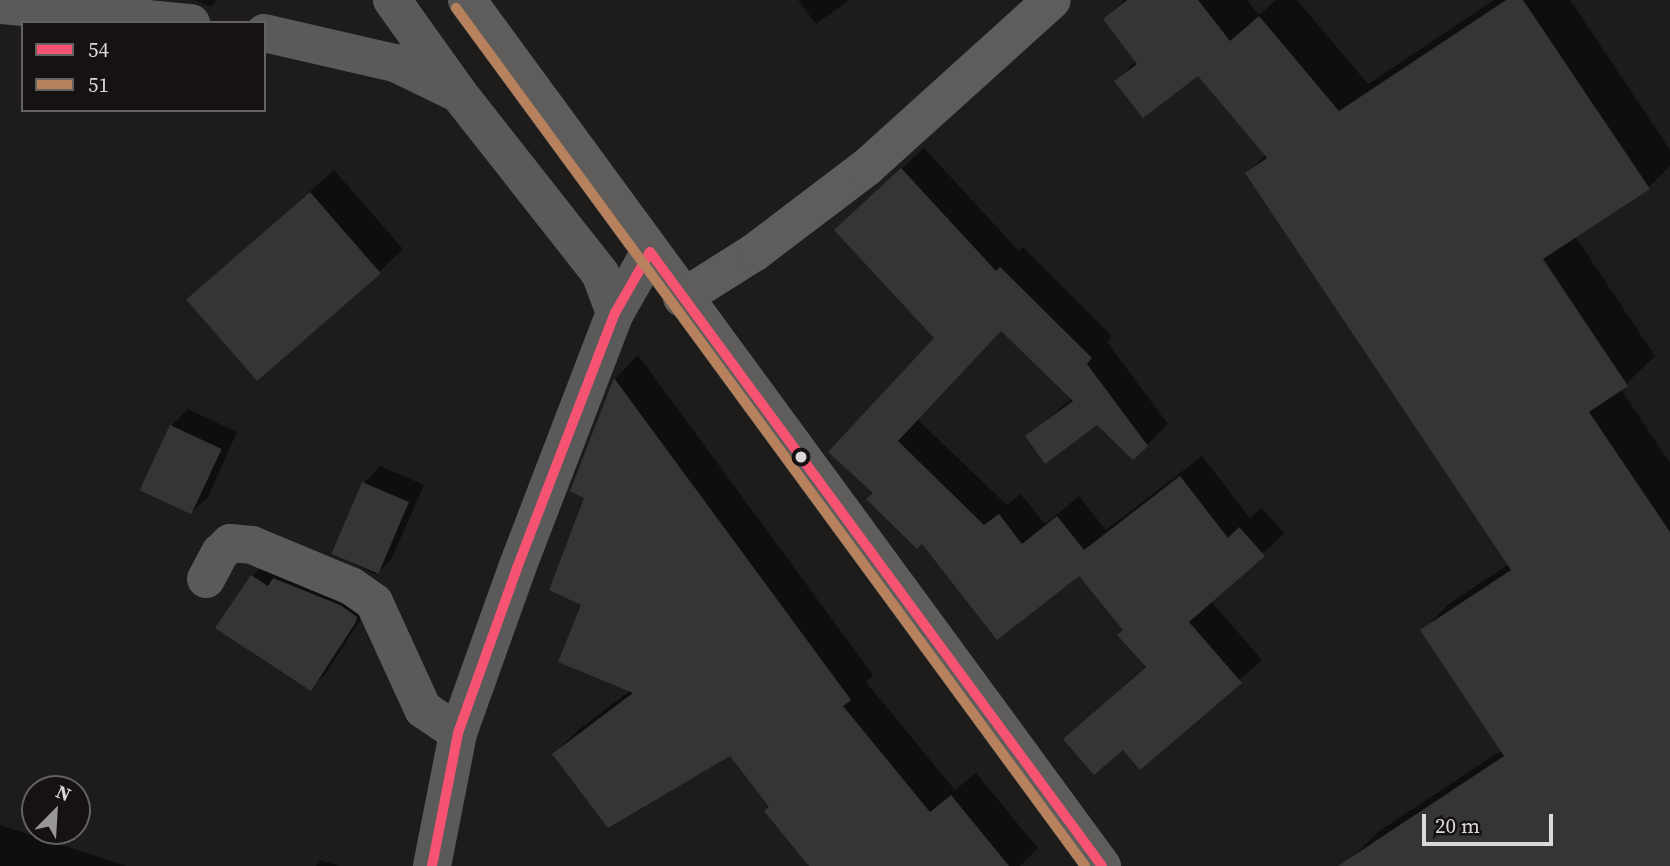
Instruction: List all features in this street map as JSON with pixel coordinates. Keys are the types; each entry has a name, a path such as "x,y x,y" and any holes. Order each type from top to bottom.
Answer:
{"main road":[{"path":"467,0 533,87 682,298 1102,866"},
{"path":"682,298 755,252 857,175 1052,0"}],"street":[{"path":"392,0 459,94 600,273 615,313"},
{"path":"0,5 170,21"},
{"path":"266,33 395,63 459,94"},
{"path":"432,866 458,733 517,568 615,313 650,252"},
{"path":"206,579 220,553 230,543 252,545 351,586 374,602 423,709 458,733"}],"building":[{"path":"1127,0 1198,0 1230,41 1259,16 1339,111 1506,0 1523,0 1650,189 1543,259 1628,386 1589,412 1670,532 1670,866 1338,866 1504,756 1420,630 1511,570 1245,173 1267,158 1198,76 1143,118 1114,81 1137,64 1103,19"},
{"path":"901,168 996,271 1000,267 1092,358 1087,364 1148,446 1133,460 1097,425 1045,464 1025,436 1073,401 1001,331 898,441 984,525 999,514 1022,544 1057,516 1084,550 1180,476 1228,538 1239,527 1265,556 1189,622 1242,683 1140,770 1123,750 1094,775 1063,739 1146,667 1117,635 1123,630 1079,576 997,640 922,544 917,549 866,499 873,493 828,452 934,338 834,230"},
{"path":"310,192 381,274 257,381 186,300"},
{"path":"614,378 851,700 843,706 930,812 951,795 1009,866 809,866 764,811 769,807 730,756 608,828 552,754 633,693 558,662 581,605 549,590 584,498 570,491"},
{"path":"170,425 222,449 191,514 140,490"},
{"path":"362,482 409,502 378,574 332,554"},
{"path":"251,575 268,586 273,578 340,605 357,617 311,691 215,628"}],"transit line":[{"name":"51","path":"456,8 1085,866"},
{"name":"54","path":"432,866 458,733 517,568 615,313 650,252 1102,866"}]}
